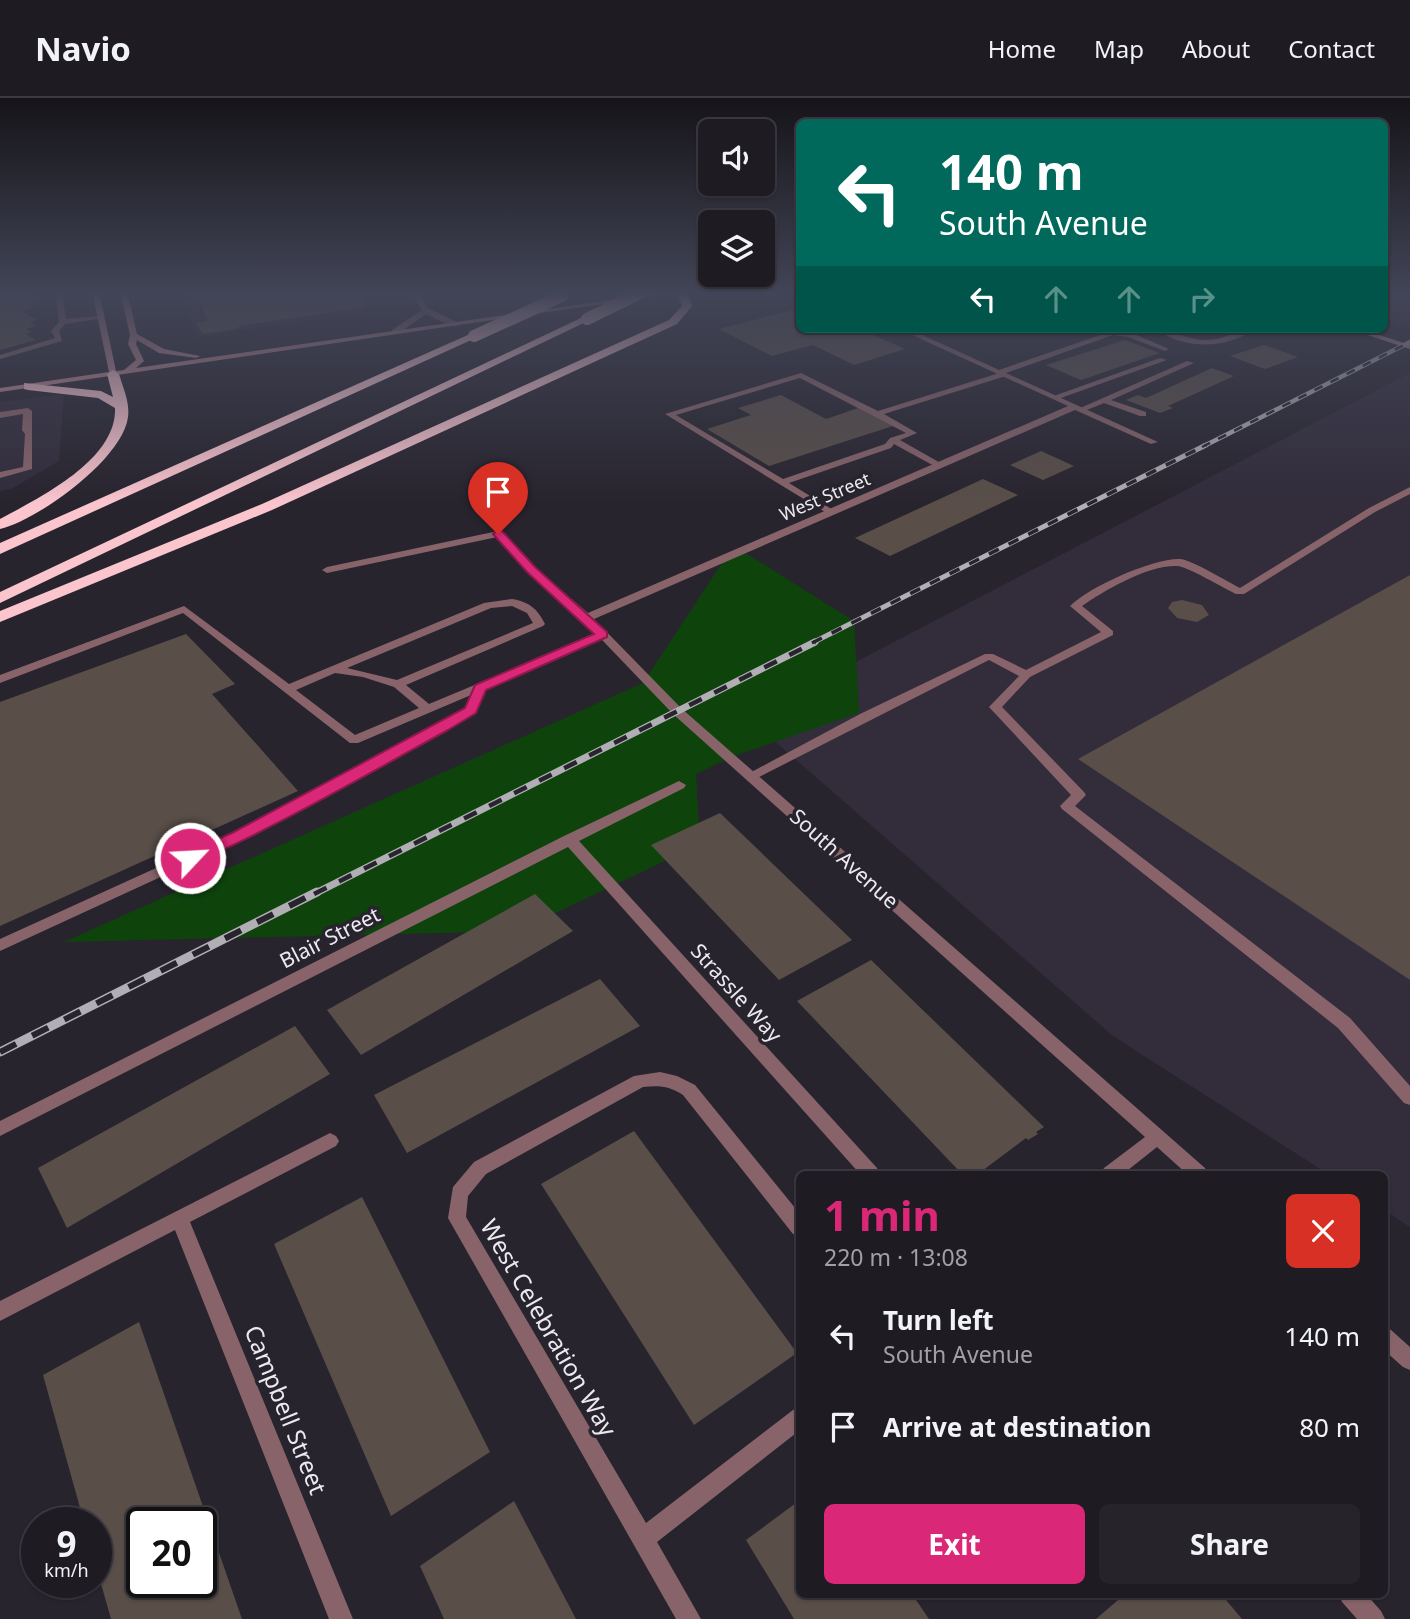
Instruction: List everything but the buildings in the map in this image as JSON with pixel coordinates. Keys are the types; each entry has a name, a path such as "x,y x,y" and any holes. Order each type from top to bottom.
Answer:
{"highway":[{"path":"0,549 416,362"},
{"path":"0,598 497,362"},
{"path":"0,617 267,507 585,362"},
{"path":"0,525 61,489 104,453 114,440 121,421 121,406 113,373"},
{"path":"27,386 101,395 121,406"}],"main road":[{"path":"110,362 113,373"},
{"path":"113,373 128,369 139,362"},
{"path":"0,390 188,362"}],"street":[{"path":"975,362 1154,442"},
{"path":"877,414 1034,362"},
{"path":"1055,397 1157,362"},
{"name":"West Street","path":"587,618 939,465 1190,363"},
{"path":"782,482 888,446 893,440 913,433 801,374 669,414 830,512"},
{"path":"1104,400 1143,414"},
{"path":"0,415 28,411 26,430 29,434 27,469 0,475"},
{"path":"893,440 939,465"},
{"path":"1410,490 1372,510 1240,592 1180,562 1148,569 1108,584 1075,606 1109,633 1026,675 995,707 1079,796 1067,806 1344,1023 1410,1098"},
{"name":"South Avenue","path":"327,570 498,534 531,570 587,618 677,711 1196,1171"},
{"path":"288,689 488,605 506,600 518,602 536,617 539,624 398,684"},
{"path":"0,679 184,609 354,740 603,635"},
{"path":"750,776 989,656 1026,675"},
{"path":"333,670 364,674 398,684 428,709"},
{"path":"0,945 238,836 443,727 471,710 480,687"},
{"name":"Blair Street","path":"0,1129 680,785"},
{"name":"Strassle Way","path":"569,839 868,1171"},
{"name":"West Celebration Way","path":"689,1619 457,1218 459,1193 480,1168 639,1081 656,1077 674,1080 689,1090 796,1223"},
{"path":"1114,1171 1157,1137"},
{"path":"0,1311 330,1141"},
{"name":"Campbell Street","path":"180,1220 341,1619"},
{"path":"1388,1341 1410,1360"},
{"path":"642,1540 796,1420"},
{"path":"1354,1598 1373,1619"}],"shaded area":[{"path":"1410,373 1410,1227 1388,1213 1388,1171 1323,1171 1113,1036 748,718"},
{"path":"64,394 59,461 11,489 0,491 0,402"}],"green space":[{"path":"744,552 854,621 859,713 731,757 696,774 700,844 518,931 64,942 643,683 722,563"}],"railway":[{"path":"1202,447 1370,362"},
{"path":"812,643 1206,445"},
{"path":"314,894 815,642"},
{"path":"0,1052 317,892"}],"route":[{"path":"190,858 238,836 443,727 471,710 480,687 603,635 531,570 498,534"}]}
